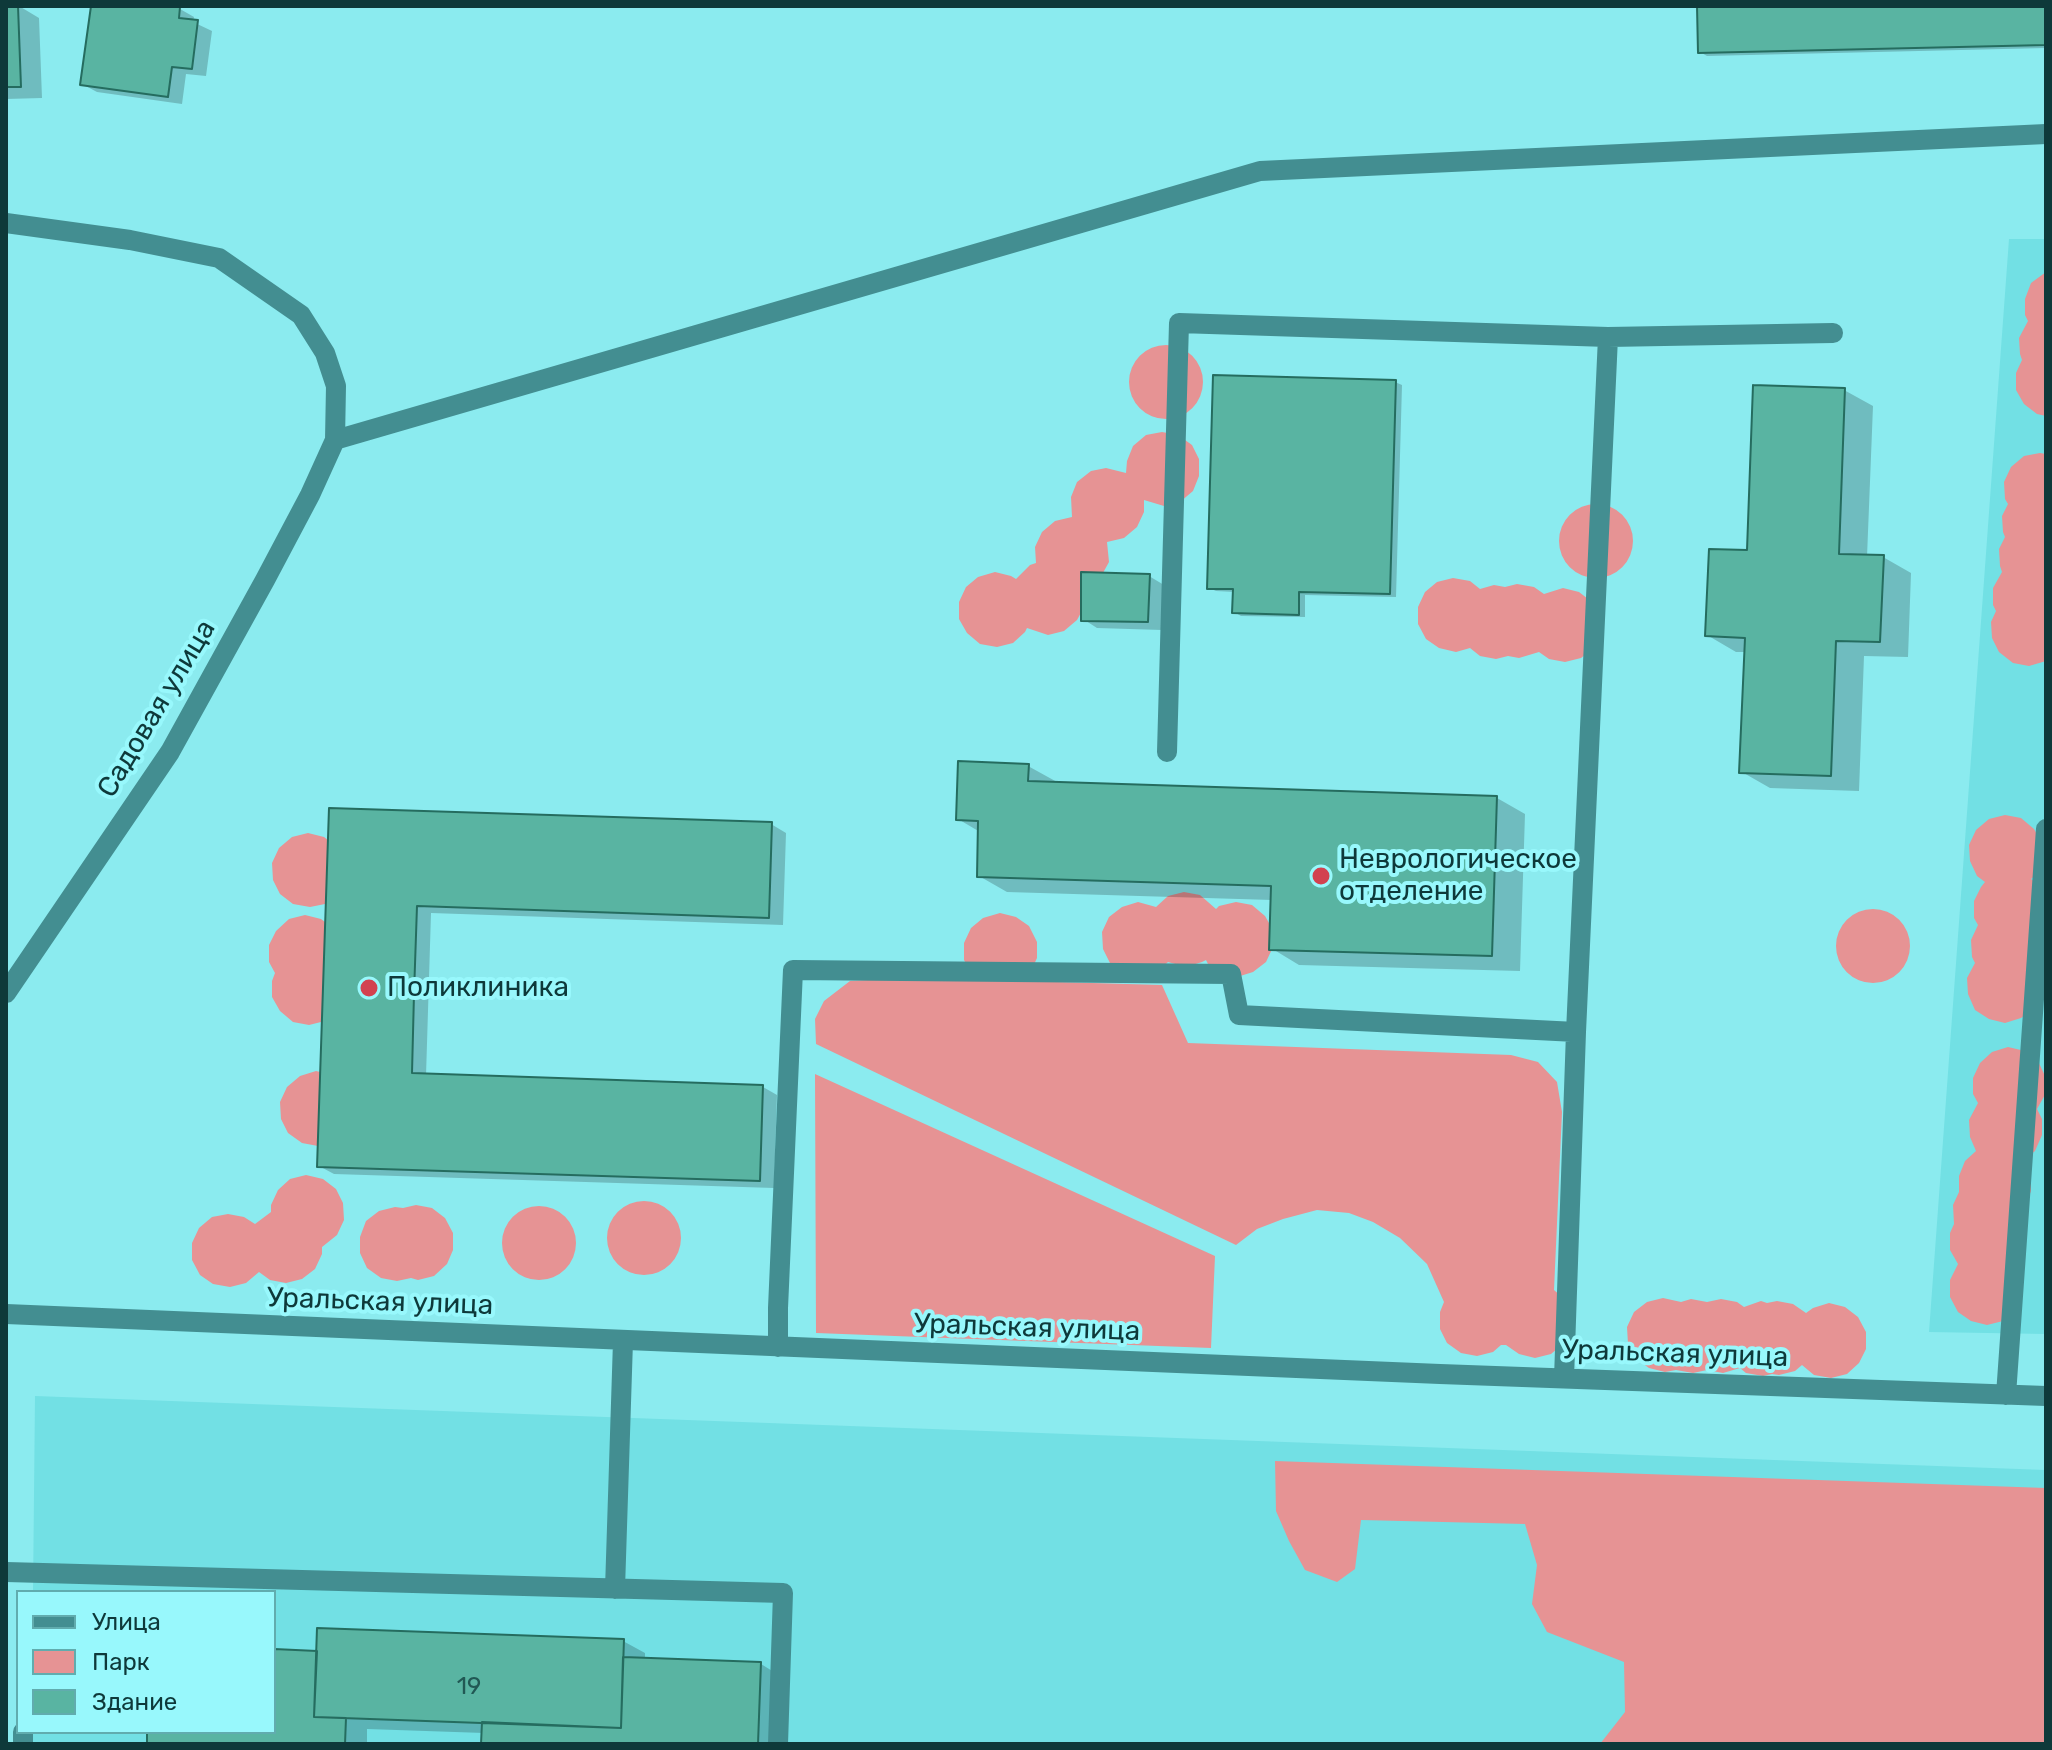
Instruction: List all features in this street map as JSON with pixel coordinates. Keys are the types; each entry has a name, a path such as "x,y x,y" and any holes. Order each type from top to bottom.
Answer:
{"street":[{"path":"6,223 130,240 219,258 301,315 325,353 336,386 335,440 1260,171 2046,134"},
{"path":"1167,752 1179,323 1608,337 1833,333"},
{"path":"1564,1378 1576,1032 1608,337"},
{"name":"Садовая улица","path":"6,993 170,752 310,495 335,440"},
{"path":"2006,1395 2046,829"},
{"path":"778,1347 793,970 1231,974 1239,1015 1576,1032"},
{"name":"Уральская улица","path":"6,1314 1424,1374 2046,1396"},
{"path":"615,1589 623,1341"},
{"path":"17,1579 783,1593 778,1744"}],"shaded area":[{"path":"2009,239 2046,239 2046,1334 1929,1332"},
{"path":"35,1396 2046,1470 2046,1744 32,1744 32,1734 276,1734 276,1590 33,1590"}],"green space":[{"path":"2046,272 2046,416 2037,414 2024,404 2016,390 2016,373 2022,360 2019,338 2028,321 2025,299 2031,283"},
{"path":"1166,345 1180,348 1192,356 1200,368 1203,382 1200,396 1192,408 1180,416 1166,419 1152,416 1140,408 1132,396 1129,382 1132,368 1140,356 1152,348"},
{"path":"1162,432 1178,435 1192,445 1199,459 1199,476 1193,491 1180,502 1164,506 1144,500 1144,512 1137,527 1124,538 1107,542 1109,562 1077,620 1064,631 1048,635 1027,628 1013,643 997,647 980,644 967,633 959,619 959,602 966,587 978,577 995,572 1016,579 1036,563 1035,547 1042,532 1055,521 1072,517 1071,497 1077,482 1091,471 1106,468 1126,473 1133,446 1146,435"},
{"path":"2046,454 2046,661 2029,666 2013,663 1999,652 1992,638 1991,622 1996,611 1993,588 2002,572 1999,549 2005,537 2002,516 2008,504 2004,482 2011,467 2024,456"},
{"path":"1596,504 1610,507 1622,515 1630,527 1633,541 1630,555 1622,567 1610,575 1596,578 1582,575 1570,567 1562,555 1559,541 1562,527 1570,515 1582,507"},
{"path":"1453,578 1470,581 1480,589 1517,584 1534,587 1544,594 1563,588 1579,592 1592,602 1594,648 1581,658 1565,662 1549,659 1539,652 1519,658 1508,656 1496,659 1480,656 1470,648 1456,652 1439,648 1426,639 1418,624 1418,607 1425,592 1437,582"},
{"path":"2005,815 2021,818 2034,829 2042,843 2036,875 2031,879 2039,885 2034,1008 2021,1018 2005,1023 1989,1019 1975,1010 1968,994 1967,978 1975,963 1971,940 1978,925 1974,918 1974,901 1985,882 1977,876 1970,861 1969,845 1976,830 1989,819"},
{"path":"308,833 324,837 337,847 338,893 325,904 310,907 293,904 280,894 273,880 272,863 279,848 292,837"},
{"path":"1184,892 1200,895 1216,909 1236,902 1252,905 1265,916 1273,930 1273,947 1266,962 1253,972 1237,977 1221,973 1206,960 1186,967 1168,962 1156,973 1110,963 1103,949 1102,932 1109,917 1122,907 1138,902 1156,907 1168,896"},
{"path":"1873,909 1887,912 1899,920 1907,932 1910,946 1907,960 1899,972 1887,980 1873,983 1859,980 1847,972 1839,960 1836,946 1839,932 1847,920 1859,912"},
{"path":"1000,913 1016,917 1029,926 1037,942 1037,958 1022,981 1162,985 1188,1043 1511,1055 1538,1062 1557,1082 1562,1112 1554,1290 1562,1297 1564,1343 1551,1354 1535,1358 1519,1354 1506,1345 1477,1356 1461,1353 1447,1343 1440,1329 1440,1312 1444,1302 1427,1264 1400,1238 1373,1222 1349,1213 1317,1210 1257,1229 1236,1245 816,1044 815,1019 824,1001 850,981 972,974 964,960 964,943 971,928 983,918"},
{"path":"305,915 321,919 334,929 325,1021 309,1025 293,1022 280,1011 272,997 275,973 269,962 269,945 276,931 289,919"},
{"path":"2008,1047 2025,1051 2038,1061 2045,1076 2046,1093 2037,1109 2042,1119 2042,1135 2035,1151 2024,1160 2031,1174 2031,1191 2003,1321 1987,1325 1971,1321 1958,1312 1950,1297 1950,1280 1958,1264 1950,1250 1950,1233 1954,1224 1953,1205 1959,1192 1959,1176 1965,1161 1976,1151 1970,1137 1969,1120 1978,1103 1973,1094 1973,1078 1980,1063 1992,1052"},
{"path":"316,1071 332,1075 318,1146 302,1143 288,1133 281,1119 280,1102 287,1087 300,1076"},
{"path":"815,1074 1215,1256 1211,1348 816,1333"},
{"path":"306,1175 323,1179 336,1189 343,1203 344,1220 337,1235 322,1247 315,1269 302,1279 286,1283 270,1280 259,1272 246,1283 230,1287 213,1284 200,1275 192,1260 192,1243 199,1228 212,1217 228,1214 244,1217 255,1224 271,1212 278,1190 290,1179"},
{"path":"644,1201 658,1204 670,1212 678,1224 681,1238 678,1252 670,1264 658,1272 644,1275 630,1272 618,1264 610,1252 607,1238 610,1224 618,1212 630,1204"},
{"path":"416,1205 432,1208 445,1218 453,1233 453,1250 447,1264 434,1276 418,1280 381,1278 367,1268 360,1253 360,1237 366,1221 379,1211"},
{"path":"539,1206 553,1209 565,1217 573,1229 576,1243 573,1257 565,1269 553,1277 539,1280 525,1277 513,1269 505,1257 502,1243 505,1229 513,1217 525,1209"},
{"path":"1663,1298 1681,1302 1721,1299 1737,1302 1744,1307 1761,1301 1777,1301 1793,1304 1806,1313 1829,1303 1845,1307 1858,1317 1866,1332 1866,1349 1859,1363 1847,1374 1831,1378 1814,1375 1802,1365 1795,1371 1763,1376 1746,1373 1740,1368 1723,1373 1707,1370 1693,1373 1649,1368 1635,1358 1628,1344 1627,1327 1634,1312 1647,1302"},
{"path":"1275,1461 2046,1488 2046,1744 1600,1744 1625,1712 1624,1662 1547,1632 1532,1604 1537,1565 1525,1524 1361,1520 1355,1569 1337,1582 1305,1570 1289,1541 1276,1511"}],"building":[{"path":"6,6 18,6 21,87 6,87"},
{"path":"91,6 180,7 179,18 198,20 192,69 172,67 168,97 80,85"},
{"path":"1697,6 2046,6 2046,45 1698,53"},
{"path":"1213,375 1396,380 1390,594 1299,592 1299,615 1232,613 1233,589 1207,589"},
{"path":"1753,385 1845,388 1839,554 1884,555 1880,642 1836,641 1831,776 1739,773 1745,638 1705,636 1709,549 1747,550"},
{"path":"1081,572 1150,574 1148,622 1081,621"},
{"path":"958,761 1029,764 1028,781 1497,796 1492,956 1269,950 1271,886 977,877 978,821 956,820"},
{"path":"329,808 772,822 769,918 417,906 414,994 412,1073 763,1085 760,1181 317,1167"},
{"path":"317,1628 624,1639 621,1728 314,1717"},
{"path":"276,1649 317,1651 314,1717 346,1718 345,1744 147,1744 147,1734 276,1734"},
{"path":"623,1657 761,1662 758,1744 481,1744 482,1722 621,1728"}],"place":[{"name":"Неврологическое отделение","path":"1321,876"},
{"name":"Поликлиника","path":"369,988"}]}
